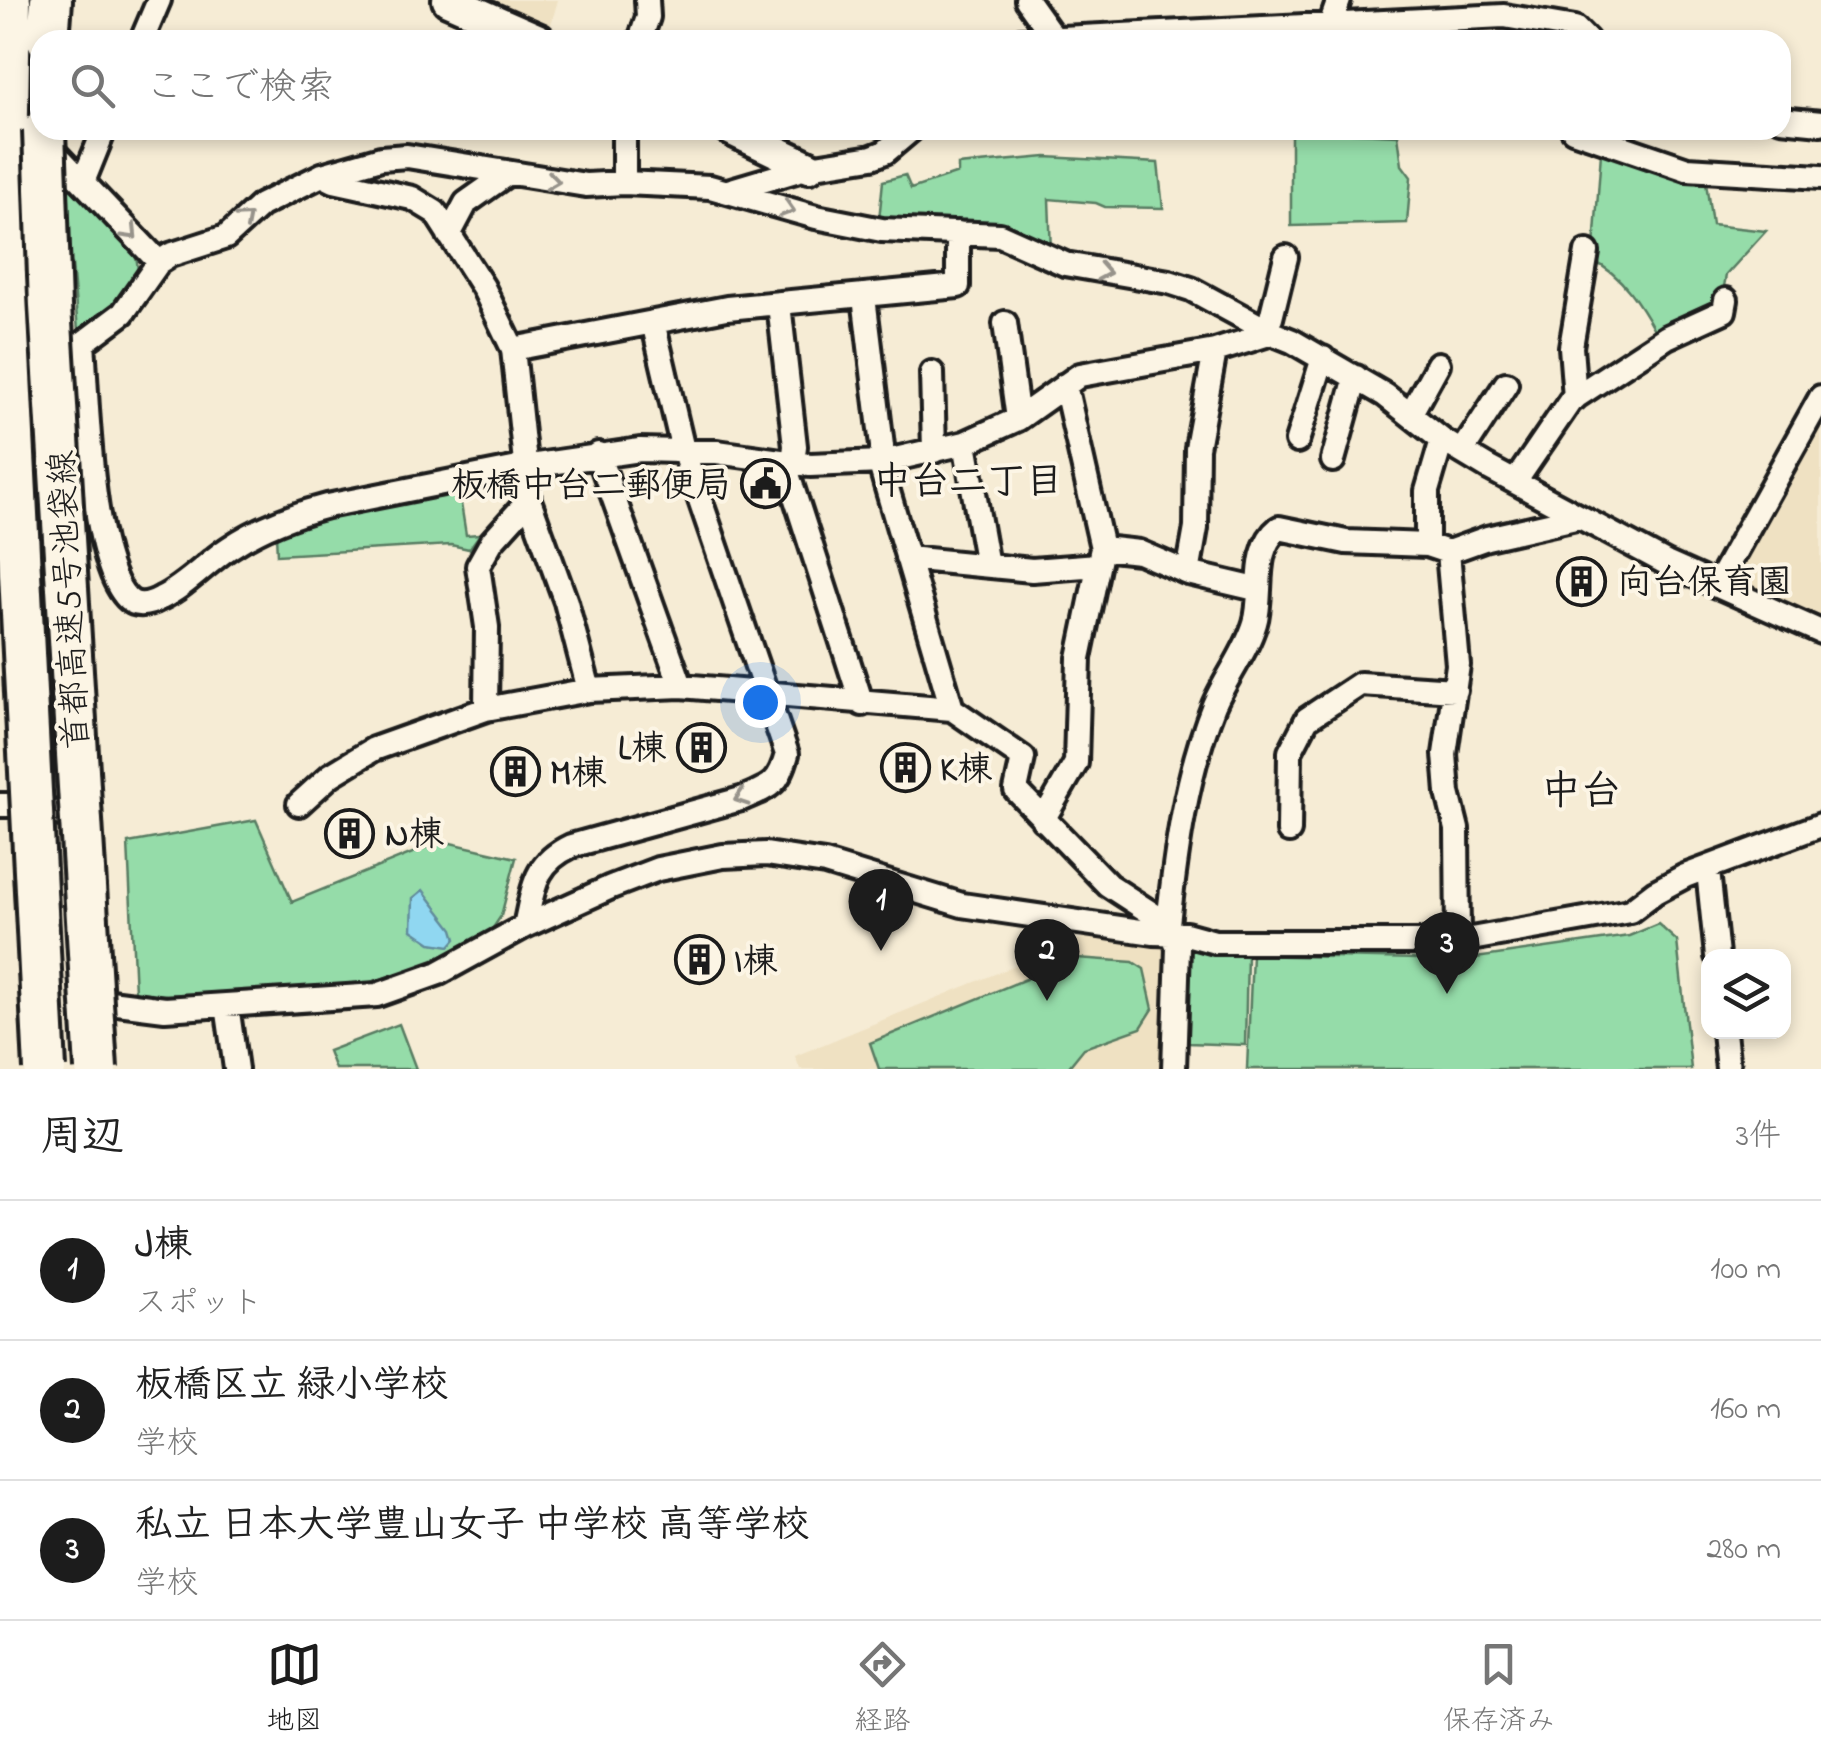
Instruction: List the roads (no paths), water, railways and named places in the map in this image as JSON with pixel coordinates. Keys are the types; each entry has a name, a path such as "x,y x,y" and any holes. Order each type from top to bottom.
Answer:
{"highway":[{"name":"首都高速5号池袋線","path":"10,0 4,301 45,1069"},
{"path":"48,30 50,0"},
{"name":"首都高速5号池袋線","path":"56,157 98,1069"},
{"path":"56,157 38,264 38,333 78,1069"},
{"path":"4,301 20,410 64,1069"}],"street":[{"path":"60,30 62,0"},
{"path":"146,30 158,0"},
{"path":"448,0 516,30"},
{"path":"643,30 648,17 646,0"},
{"path":"1027,0 1041,30"},
{"path":"1329,30 1339,0"},
{"path":"1350,30 1504,16 1577,30"},
{"path":"1791,120 1821,122"},
{"path":"56,157 86,140"},
{"path":"624,140 624,183"},
{"path":"753,140 809,167"},
{"path":"728,191 809,167 872,156 900,140"},
{"path":"1602,140 1687,169 1821,177"},
{"path":"33,1069 9,805 0,386 28,366 69,348 124,313 160,262 170,255 226,237 262,205 322,175 381,158 407,156 586,185 710,187 816,217 882,230 1000,235 1065,264 1191,289 1356,377 1452,446 1580,517 1716,586 1821,632"},
{"path":"56,157 160,262"},
{"path":"56,157 69,348 67,613 98,1069"},
{"path":"449,236 466,204 507,174"},
{"path":"322,175 412,198 436,212 483,288 513,349 528,500 566,602 589,690"},
{"path":"513,349 727,308 958,286 958,233"},
{"path":"1575,398 1572,347 1586,252"},
{"path":"1268,330 1286,258"},
{"path":"864,297 888,500 952,708"},
{"path":"1516,482 1542,438 1575,398 1668,337 1724,311 1726,300"},
{"path":"779,304 795,446 788,463 862,704"},
{"path":"526,926 540,868 556,853 627,829 741,800 766,789 781,776 787,754 683,450 653,322"},
{"path":"1006,323 1018,419"},
{"path":"69,348 98,524 116,581 133,602 142,605 167,596 240,541 302,512 598,454 683,450 788,463 882,462 966,442 1018,419 1080,375 1215,351 1268,330"},
{"path":"1188,573 1196,528 1197,448 1215,351"},
{"path":"1297,441 1323,358"},
{"path":"1410,413 1438,364"},
{"path":"932,373 934,451"},
{"path":"1333,460 1356,377"},
{"path":"1458,941 1457,830 1448,793 1445,754 1455,690 1457,634 1427,491 1452,446 1506,384"},
{"path":"1043,820 1076,763 1079,658 1100,556 1065,385"},
{"path":"1716,586 1821,396"},
{"path":"966,442 987,565"},
{"path":"598,454 681,686"},
{"path":"486,709 487,628 478,566 492,541 528,500"},
{"path":"1174,1069 1178,947 1170,929 1176,848 1188,790 1216,701 1241,658 1256,619 1256,589 1266,544 1279,528 1346,542 1437,548 1580,517"},
{"path":"907,558 1032,570 1140,552 1188,573 1256,589"},
{"path":"1290,831 1290,752 1307,719 1360,684 1455,690"},
{"path":"299,804 331,776 374,749 486,709 589,690 681,686 862,704 952,708 1023,758 1016,790 1108,885 1170,929"},
{"path":"9,805 84,819"},
{"path":"94,1000 165,1009 377,995 440,973 526,926 658,869 723,856 766,854 825,863 962,905 1170,929 1215,942 1458,941 1630,911 1655,892 1821,825"},
{"path":"1705,870 1710,880 1716,949"},
{"path":"227,1005 236,1069"},
{"path":"1725,1039 1728,1069"}],"water":[{"path":"423,890 453,929 456,939 450,946 431,943 412,930 413,898"}],"place":[{"name":"板橋中台二郵便局","path":"766,484"},
{"name":"向台保育園","path":"1582,581"},
{"name":"L棟","path":"701,747"},
{"name":"K棟","path":"905,768"},
{"name":"M棟","path":"515,772"},
{"name":"N棟","path":"350,833"},
{"name":"J棟","path":"881,951"},
{"name":"I棟","path":"699,960"},
{"name":"私立 日本大学豊山女子 中学校 高等学校","path":"1447,994"},
{"name":"板橋区立 緑小学校","path":"1047,1001"}],"district":[{"name":"中台二丁目","path":"968,480"},
{"name":"中台","path":"1581,789"}]}
